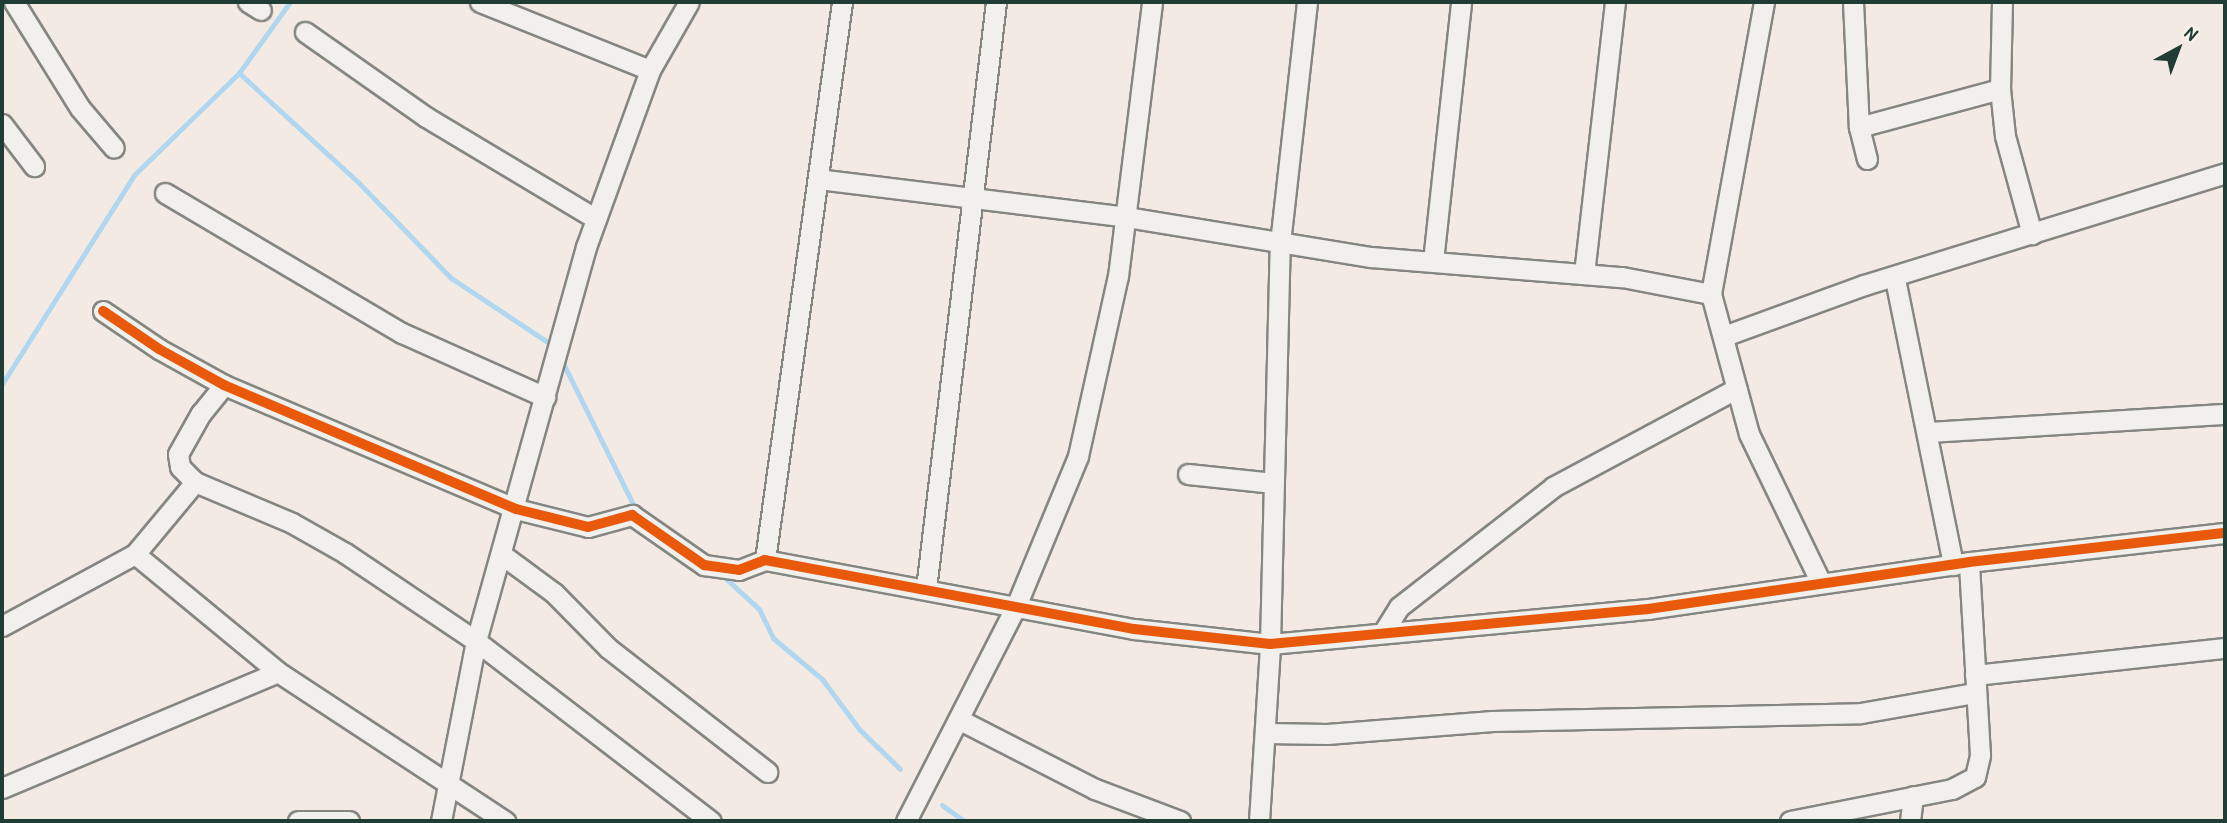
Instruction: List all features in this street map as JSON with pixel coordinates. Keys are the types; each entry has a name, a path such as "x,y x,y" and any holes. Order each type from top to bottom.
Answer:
{"street":[{"path":"2,11 13,2 80,108 114,148"},
{"path":"480,2 650,70"},
{"path":"441,821 477,641 516,509 594,218 650,70 689,2"},
{"path":"765,560 842,2"},
{"path":"926,589 975,198 996,2"},
{"path":"906,821 1016,606 1078,456 1103,353 1126,217 1152,2"},
{"path":"1259,821 1270,644 1280,243 1307,2"},
{"path":"1433,261 1461,2"},
{"path":"1584,274 1615,2"},
{"path":"1764,2 1711,294 1736,389 1758,456 1821,583"},
{"path":"1853,2 1859,127 1867,159"},
{"path":"2002,2 2000,89 2006,136 2032,234"},
{"path":"305,32 426,117 594,218"},
{"path":"1859,127 2000,89"},
{"path":"2,124 34,166"},
{"path":"1724,336 1864,285 1895,279 2225,173"},
{"path":"818,180 1126,217 1280,243 1433,261 1584,274 1711,294"},
{"path":"165,193 402,333 545,397"},
{"path":"1790,821 1967,784 1979,771 1975,684 1961,563 1895,279"},
{"path":"103,311 159,349 224,385 516,509 588,527 632,515 704,565 724,571 765,560 1134,629 1270,644 1329,642 1384,631 1648,609 1961,563 2225,533"},
{"path":"224,385 201,412 178,454 180,467 195,482 292,523 477,641 711,821"},
{"path":"1384,631 1399,607 1553,487 1736,389"},
{"path":"1930,432 2225,414"},
{"path":"1188,474 1274,483"},
{"path":"2,626 135,554 195,482"},
{"path":"135,554 278,672 505,821"},
{"path":"502,554 554,593 608,648 767,772"},
{"path":"1266,733 1326,734 1492,721 1861,713 1975,684 2225,648"},
{"path":"2,788 278,672"},
{"path":"960,720 1095,789 1180,821"},
{"path":"1910,821 1913,796"},
{"path":"298,821 349,821"}],"waterway":[{"path":"290,2 239,73 358,182 451,278 555,347"},
{"path":"2,384 134,175 239,73"},
{"path":"561,359 636,510"},
{"path":"722,575 759,609 773,638 822,679 859,729 900,769"},
{"path":"942,805 964,821"}],"cycle path":[{"path":"103,311 159,349 224,385 516,509 588,527 632,515 704,565 739,570 765,560 1134,629 1270,644 1648,609 1969,562 2225,533"}]}
